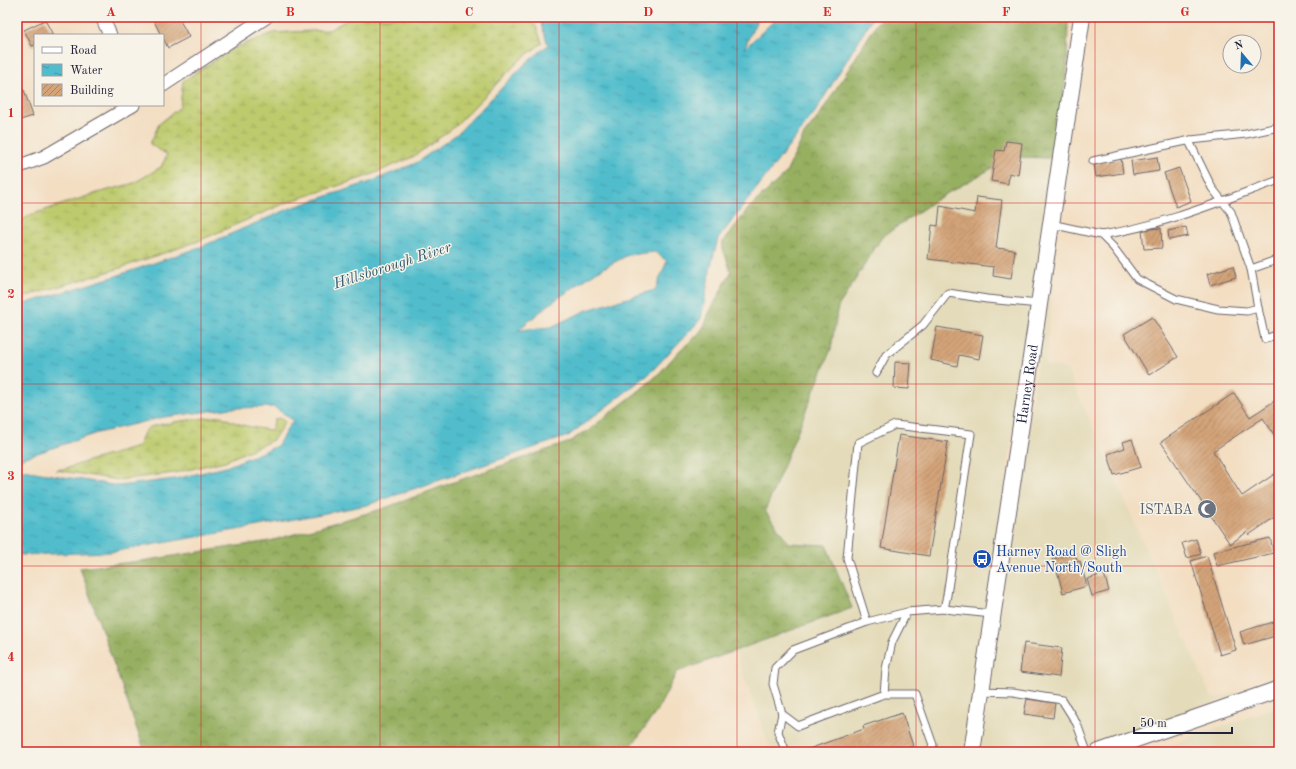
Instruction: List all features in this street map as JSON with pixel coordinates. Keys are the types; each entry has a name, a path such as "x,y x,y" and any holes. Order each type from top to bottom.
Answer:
{"street":[{"path":"102,17 110,34"},
{"path":"164,84 266,17"},
{"name":"Harney Road","path":"972,752 1082,17"},
{"path":"17,167 44,157 131,106"},
{"path":"1099,752 1279,689"}],"lane":[{"path":"1093,161 1190,140 1246,134 1279,126"},
{"path":"1190,140 1190,143 1212,188 1231,212 1251,269 1258,308 1266,339 1279,334"},
{"path":"1051,224 1101,235 1117,233 1163,222 1279,180"},
{"path":"1101,235 1113,247 1137,280 1176,299 1218,309 1247,311 1258,308"},
{"path":"1251,269 1279,259"},
{"path":"876,374 886,355 923,325 948,293 987,299 1039,304"},
{"path":"867,622 847,558 858,443 895,425 971,434 944,609"},
{"path":"786,752 778,732 782,714 773,684 775,668 793,650 867,622 907,612 944,609 992,614"},
{"path":"884,694 886,669 892,642 907,612"},
{"path":"981,691 1013,692 1062,700 1077,724 1087,752"},
{"path":"782,714 798,726 884,694 915,694 933,745 930,752"}],"shaded area":[{"path":"1012,157 1054,158 965,752 771,752 735,650 851,608 826,545 789,543 765,511 831,349 838,307 882,237 937,199"},
{"path":"1057,231 1046,365 1067,369 1210,695 1215,699 1235,692 1236,695 1071,752 979,752"},
{"path":"1279,706 1279,752 1150,752"}],"green space":[{"path":"352,17 526,17 536,26 542,43 520,60 453,128 413,157 368,176 288,202 196,242 111,271 17,299 17,224 30,215 94,194 134,183 161,167 167,155 150,144 159,124 180,107 183,81 234,48 273,33 329,30"},
{"path":"881,17 1068,17 1067,69 1054,158 1012,157 937,199 882,237 838,307 831,349 765,511 789,543 826,545 852,608 677,672 657,711 627,752 145,752 80,568 141,561 270,541 382,509 454,482 570,442 582,433 588,431 653,379 704,326 708,315 731,272 722,246 723,242 749,208 786,173 804,135 819,116"},
{"path":"221,416 245,426 271,430 275,419 279,418 285,422 273,440 225,461 174,473 118,480 56,470 68,468 138,447 145,431 150,427 167,423 170,424 174,422"}],"water":[{"name":"Hillsborough River","path":"535,17 758,17 744,49 778,17 873,17 815,112 718,239 711,265 701,319 649,374 568,436 367,505 111,552 17,555 17,469 118,486 175,479 226,467 277,446 293,420 274,407 232,408 164,417 97,433 17,460 17,306 113,277 198,248 291,208 370,182 416,163 457,134 524,65 548,45 541,23","holes":["655,252 667,261 655,290 587,310 551,327 518,330 551,303 596,272 628,255"]}],"building":[{"path":"152,17 178,17 189,37 168,48 164,40 164,34 160,34"},
{"path":"45,20 52,34 34,34 34,45 32,46 24,30"},
{"path":"24,90 33,116 17,121 17,92"},
{"path":"1006,141 1022,143 1018,175 1009,173 1008,184 991,181 996,150 1004,151"},
{"path":"1157,157 1159,171 1133,175 1131,161"},
{"path":"1121,159 1123,173 1096,177 1094,163"},
{"path":"1179,168 1191,201 1176,207 1164,173"},
{"path":"977,197 1002,200 996,248 1015,250 1011,279 993,276 994,267 928,259 932,225 938,226 940,206 975,213"},
{"path":"1186,227 1188,236 1169,240 1168,231"},
{"path":"1161,228 1162,248 1144,249 1142,230"},
{"path":"1233,266 1236,277 1210,285 1207,274"},
{"path":"1152,317 1178,357 1149,375 1124,334"},
{"path":"937,327 983,335 979,359 959,355 957,366 931,360"},
{"path":"895,362 911,363 909,389 894,388"},
{"path":"1234,393 1250,417 1279,398 1279,442 1263,418 1213,451 1242,496 1279,471 1279,514 1249,535 1247,532 1230,544 1161,442"},
{"path":"899,435 948,442 929,556 881,548"},
{"path":"1132,439 1141,467 1114,475 1108,454 1125,448 1123,442"},
{"path":"1270,538 1274,553 1217,566 1213,552"},
{"path":"1196,539 1201,554 1187,558 1182,543"},
{"path":"1075,554 1077,560 1053,565 1052,559"},
{"path":"1207,556 1236,650 1220,655 1191,561"},
{"path":"1080,561 1087,586 1063,593 1056,567"},
{"path":"1104,574 1109,591 1092,596 1087,579"},
{"path":"1279,620 1279,635 1244,645 1240,632"},
{"path":"1024,643 1062,648 1059,677 1020,672"},
{"path":"1027,699 1055,703 1053,718 1024,714"},
{"path":"902,713 913,746 896,752 807,752 806,750 864,729 863,726"}],"place":[{"name":"ISTABA","path":"1207,509"},
{"name":"Harney Road @ Sligh Avenue North/South","path":"982,559"}]}
